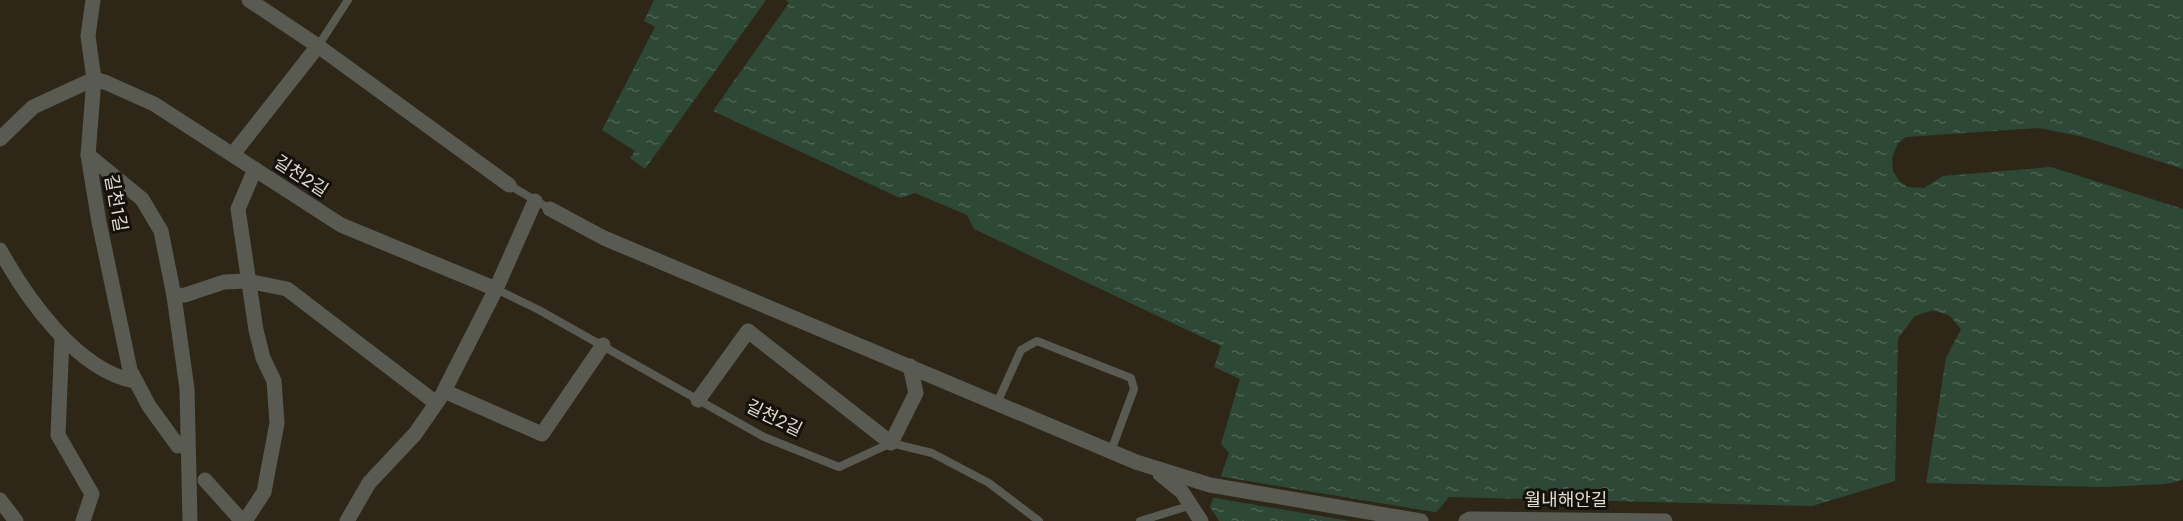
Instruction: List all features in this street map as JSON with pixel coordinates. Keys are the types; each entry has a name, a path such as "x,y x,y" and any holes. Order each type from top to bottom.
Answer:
{"street":[{"name":"길천1길","path":"93,0 88,36 94,79 88,155 99,222 134,381 178,446"},
{"path":"249,0 318,46 510,185"},
{"path":"233,154 318,46"},
{"path":"1,137 33,107 94,79"},
{"name":"길천2길","path":"94,79 154,104 341,225 496,289"},
{"path":"88,155 142,200 161,231 174,296 187,389 190,521"},
{"path":"205,480 244,521 264,492 277,423 274,381 263,358 247,281 238,209 255,169"},
{"path":"347,521 369,483 415,434 440,397 496,289 534,201"},
{"path":"550,209 604,238 1136,462 1161,475 1182,492 1201,521"},
{"path":"0,250 62,338 113,377 134,381"},
{"path":"174,296 185,295 224,282 247,281 287,289 440,397 542,434 603,345"},
{"path":"698,400 748,331 891,442 916,393 910,366"},
{"path":"62,338 58,435 92,494 83,521"},
{"path":"1136,462 1210,485 1420,521"},
{"path":"0,500 16,521"},
{"name":"월내해안길","path":"1467,521 1665,521"}],"lane":[{"path":"318,46 348,0"},
{"path":"510,185 550,209"},
{"name":"길천2길","path":"496,289 603,345 764,437 839,467 891,442"},
{"path":"997,403 1021,350 1037,341 1131,378 1134,389 1111,451"},
{"path":"891,442 932,453 961,468 989,483 1039,521"},
{"path":"178,446 205,480"},
{"path":"1140,521 1192,506"}],"water":[{"path":"654,0 766,0 645,169 630,158 635,151 602,130 655,27 644,21"},
{"path":"786,0 2183,0 2183,169 2084,137 2039,128 1906,137 1898,143 1892,158 1893,171 1899,181 1908,187 1924,188 1943,176 2051,167 2183,209 2183,480 2166,484 2103,487 1926,483 1946,358 1961,329 1950,316 1933,310 1915,316 1898,338 1895,481 1812,506 1449,497 1429,521 1219,521 1210,507 1229,453 1221,444 1240,379 1214,367 1221,346 974,229 967,215 915,193 900,198 713,111 789,3"}],"pier":[{"path":"1218,476 1440,513 1433,521 1350,521 1210,497"}]}
